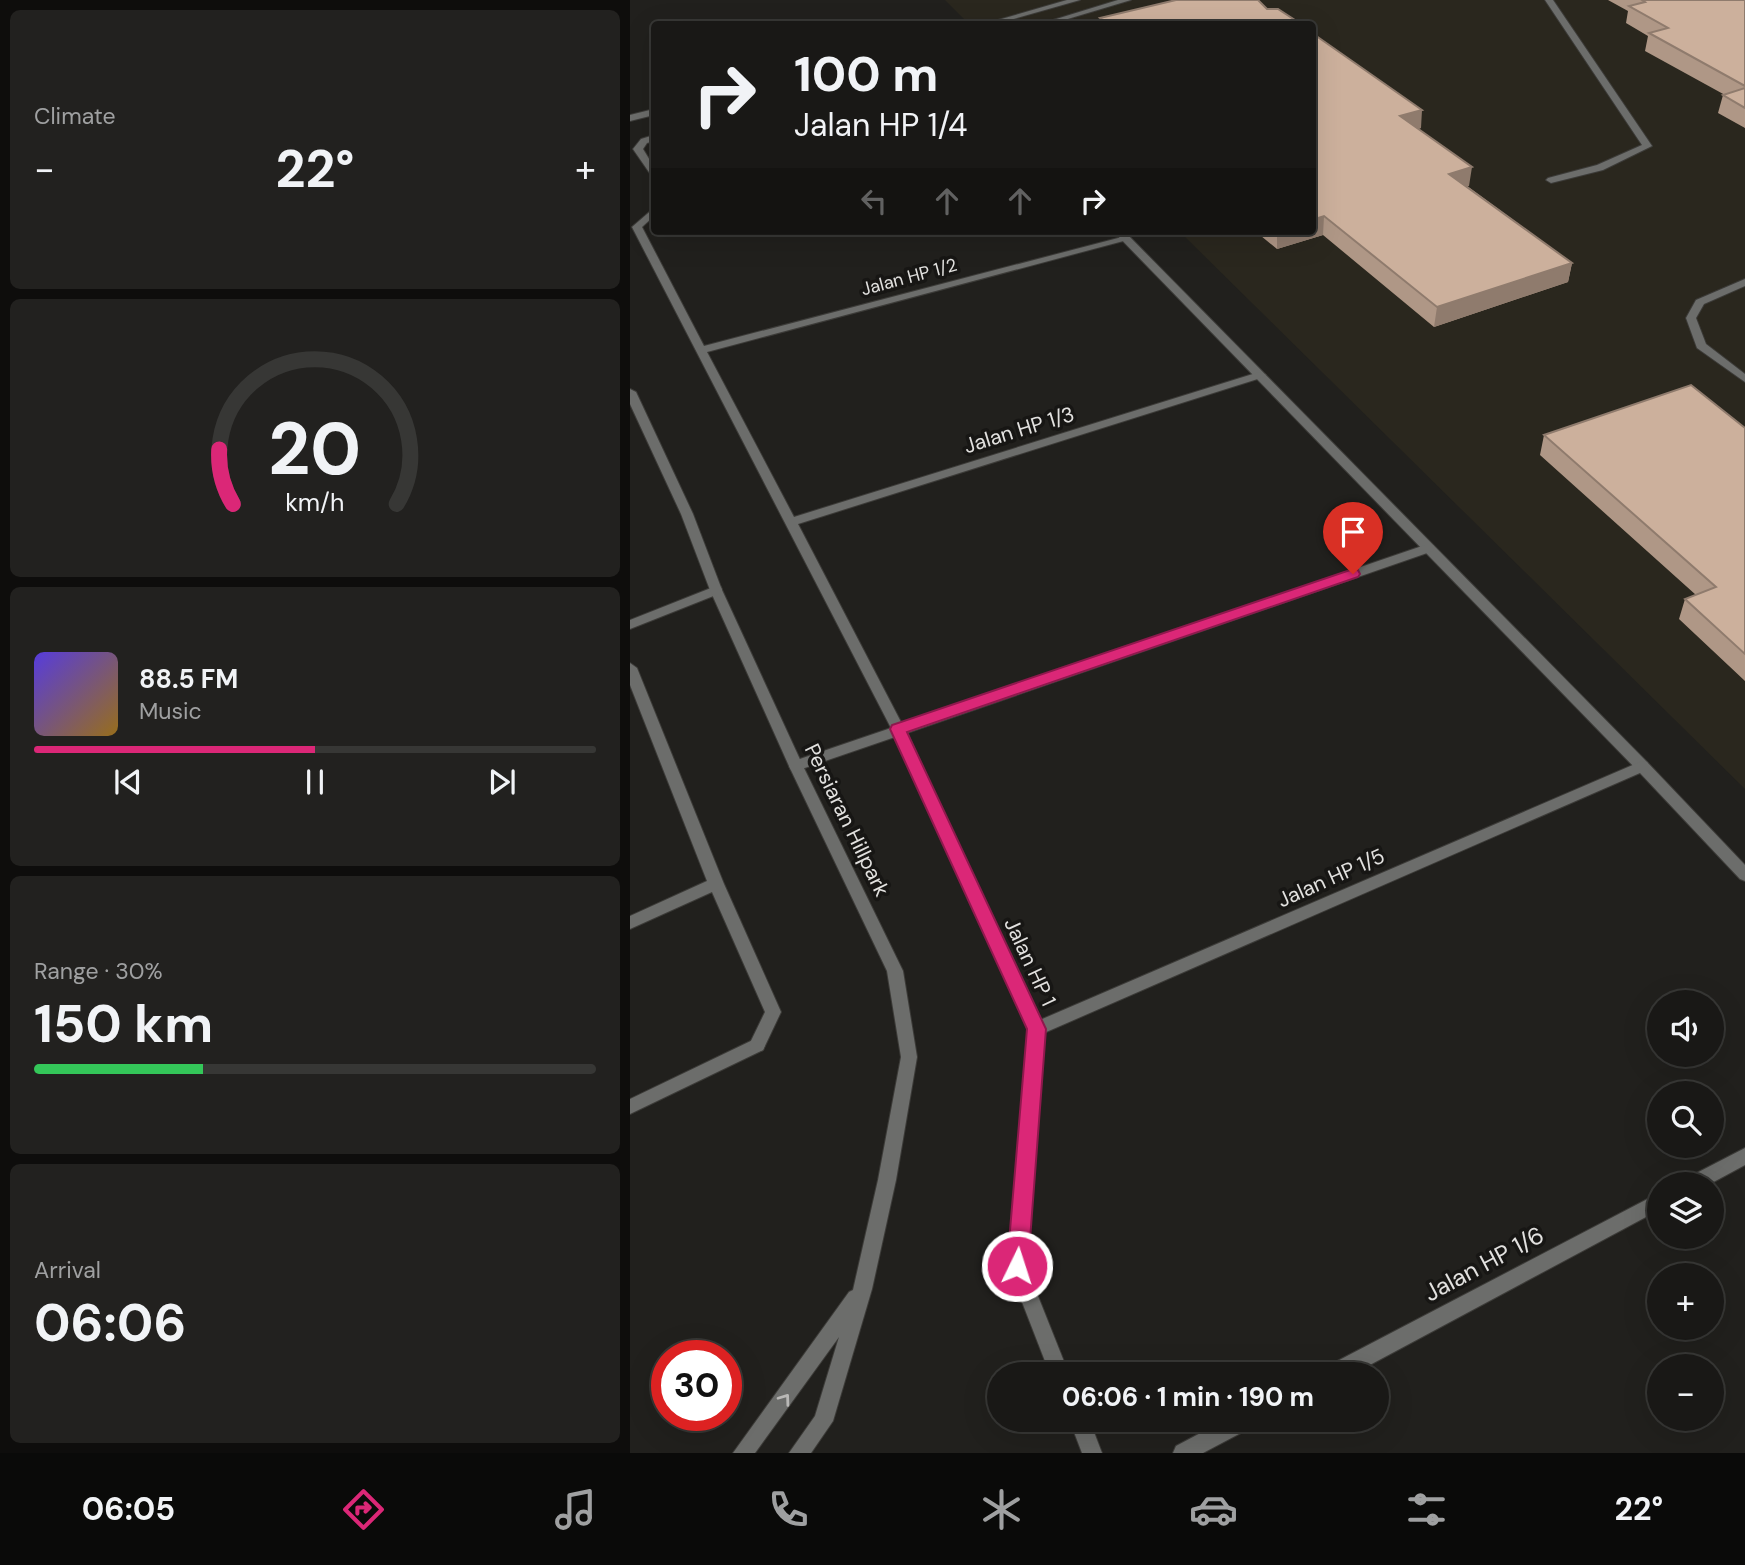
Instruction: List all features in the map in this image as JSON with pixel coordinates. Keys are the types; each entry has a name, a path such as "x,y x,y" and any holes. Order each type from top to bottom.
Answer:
{"street":[{"path":"999,21 1076,0"},
{"path":"1054,21 1127,0"},
{"path":"1549,0 1647,146 1612,165 1551,180"},
{"path":"630,118 651,113"},
{"path":"651,139 644,141 638,149 651,168"},
{"name":"Jalan HP 1","path":"651,214 637,228 898,729 1036,1029 1017,1266 1055,1362"},
{"path":"1122,235 1642,766 1745,875"},
{"name":"Jalan HP 1/2","path":"702,349 1122,235"},
{"path":"1745,282 1700,302 1691,318 1701,346 1745,379"},
{"name":"Jalan HP 1/3","path":"790,522 1259,375"},
{"name":"Persiaran Hillpark","path":"630,392 687,514 716,590 796,766 895,971 909,1057 863,1289 823,1421 799,1453"},
{"path":"796,766 1429,548"},
{"path":"630,625 716,590"},
{"path":"630,668 716,884 773,1012 757,1045 630,1107"},
{"name":"Jalan HP 1/5","path":"1036,1029 1642,766"},
{"path":"630,923 716,884"},
{"path":"1715,1172 1745,1156"},
{"name":"Jalan HP 1/6","path":"1356,1362 1647,1207"},
{"name":"Persiaran Hillpark","path":"743,1453 863,1289"},
{"path":"1084,1432 1092,1453"},
{"path":"1183,1453 1223,1432"}],"shaded area":[{"path":"945,0 1745,0 1745,789 1183,235 1316,235 1316,21 966,21"}],"building":[{"path":"1176,0 1258,0 1267,9 1278,9 1296,21 1104,21 1100,18"},
{"path":"1642,0 1745,0 1745,86 1649,33 1668,28 1629,6 1645,2"},
{"path":"1316,36 1422,110 1400,116 1472,167 1449,174 1572,263 1437,307 1324,216 1316,219"},
{"path":"1745,88 1745,108 1723,95"},
{"path":"1691,385 1745,428 1745,654 1685,599 1716,587 1544,435"}],"route":[{"path":"1017,1266 1036,1029 898,729 1353,574"}]}
